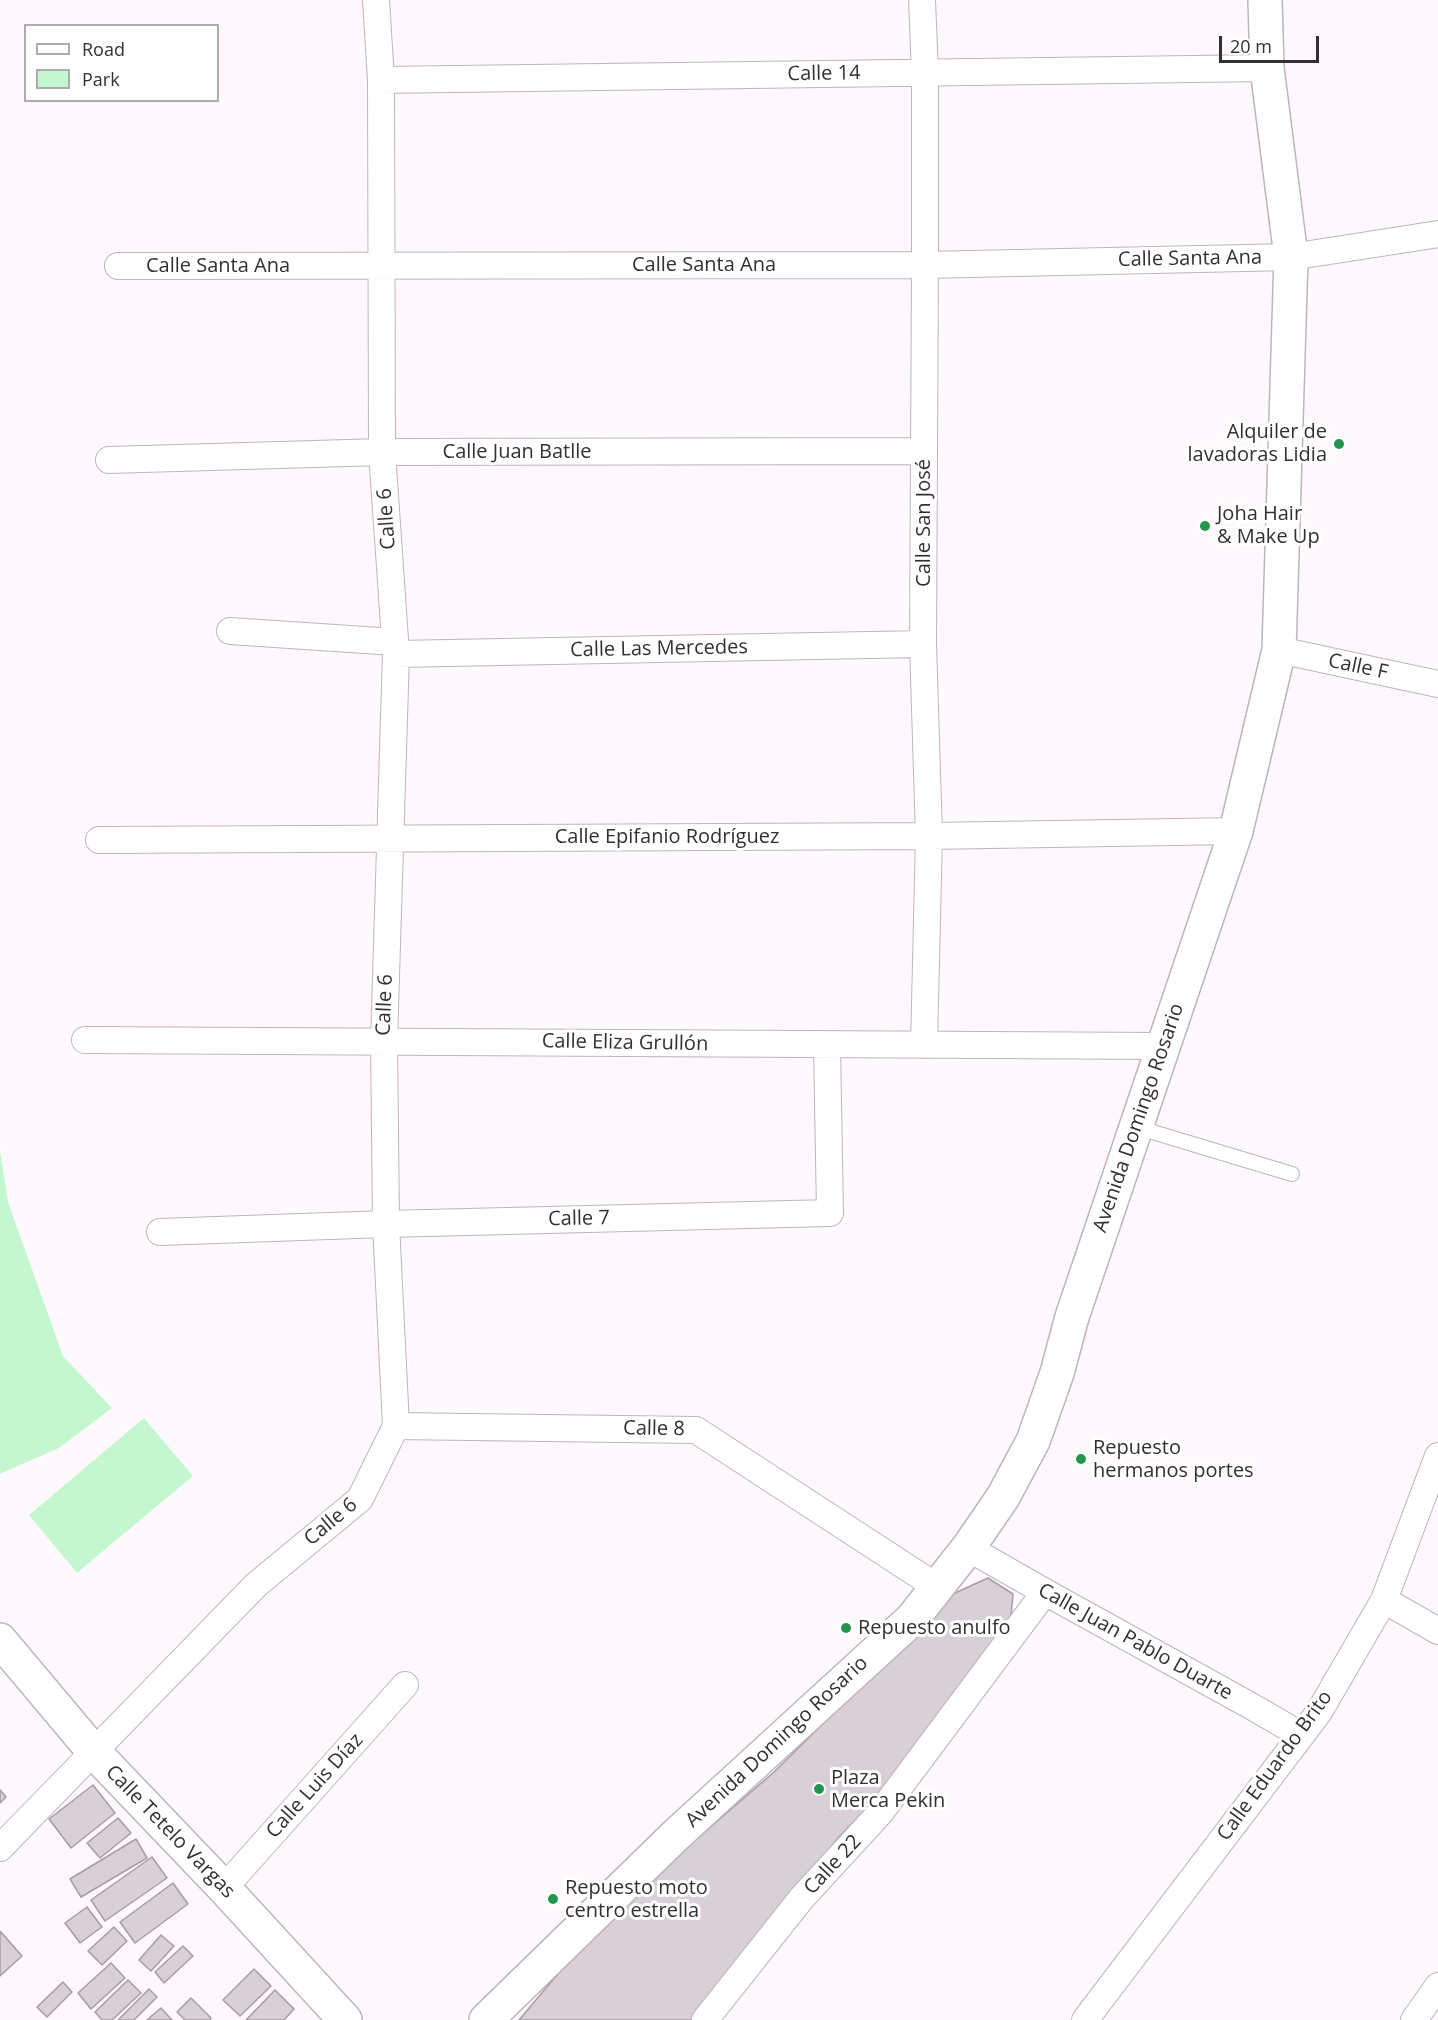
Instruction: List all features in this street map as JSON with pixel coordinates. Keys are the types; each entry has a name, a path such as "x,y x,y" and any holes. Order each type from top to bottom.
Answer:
{"main road":[{"name":"Avenida Domingo Rosario","path":"486,2020 676,1834 912,1618 968,1548 1003,1497 1033,1441 1236,831 1279,650 1291,257 1268,68 1265,0"},
{"name":"Calle Tetelo Vargas","path":"0,1640 94,1752 224,1888 345,2020"}],"street":[{"name":"Calle 6","path":"0,1848 256,1585 360,1499 396,1426 386,1224 384,1041 395,648 382,452 381,80 376,0"},
{"name":"Calle San José","path":"922,0 925,73 923,644 928,836 924,1045"},
{"name":"Calle 14","path":"381,80 1268,68"},
{"name":"Calle Santa Ana","path":"118,266 925,265 1291,257 1438,234"},
{"name":"Calle Juan Batlle","path":"109,460 382,452 924,451"},
{"name":"Calle Las Mercedes","path":"230,632 395,648 923,644"},
{"name":"Calle F","path":"1279,650 1438,684"},
{"name":"Calle Epifanio Rodríguez","path":"99,840 928,836 1236,831"},
{"name":"Calle Eliza Grullón","path":"85,1040 1165,1047"},
{"name":"Calle 7","path":"160,1232 830,1213 827,1045"},
{"name":"Calle 8","path":"396,1426 696,1430 937,1587"},
{"name":"Calle Eduardo Brito","path":"1085,2020 1319,1712 1384,1600 1438,1456"},
{"name":"Calle Juan Pablo Duarte","path":"968,1548 1301,1736"},
{"name":"Calle 22","path":"705,2020 801,1899 880,1813 1045,1592"},
{"path":"1384,1600 1438,1631"},
{"name":"Calle Luis Díaz","path":"224,1888 405,1684"},
{"path":"1414,2020 1438,1986"}],"lane":[{"path":"1136,1127 1292,1174"}],"green space":[{"path":"0,1150 8,1202 63,1356 112,1408 59,1448 0,1474"},
{"path":"144,1418 193,1476 77,1573 29,1515"}],"building":[{"name":"Plaza Merca Pekin","path":"988,1578 1013,1594 1011,1616 931,1727 870,1805 839,1837 691,2020 519,2020 578,1950 679,1854 774,1772 955,1593"},
{"path":"93,1785 115,1813 71,1848 49,1819"},
{"path":"0,1790 6,1797 0,1803"},
{"path":"118,1818 131,1833 100,1858 87,1843"},
{"path":"136,1839 147,1858 81,1897 70,1879"},
{"path":"152,1857 167,1878 105,1921 91,1900"},
{"path":"173,1883 188,1904 135,1943 120,1922"},
{"path":"87,1907 102,1927 80,1943 65,1923"},
{"path":"114,1927 127,1941 102,1965 88,1951"},
{"path":"0,1931 22,1956 0,1976"},
{"path":"161,1935 174,1946 151,1971 139,1960"},
{"path":"183,1946 193,1956 164,1983 155,1972"},
{"path":"111,1963 125,1978 91,2009 78,1993"},
{"path":"254,1969 271,1986 240,2016 223,2000"},
{"path":"128,1980 141,1993 112,2020 102,2020 95,2012"},
{"path":"63,1982 72,1992 47,2017 37,2007"},
{"path":"149,1989 157,1997 134,2020 118,2020"},
{"path":"275,1990 294,2009 284,2020 246,2020"},
{"path":"191,1998 211,2018 210,2020 185,2020 177,2012"},
{"path":"161,2008 172,2020 147,2020"}],"place":[{"name":"Alquiler de lavadoras Lidia","path":"1339,444"},
{"name":"Joha Hair & Make Up","path":"1205,526"},
{"name":"Repuesto hermanos portes","path":"1081,1459"},
{"name":"Repuesto anulfo","path":"846,1628"},
{"name":"Plaza Merca Pekin","path":"819,1789"},
{"name":"Repuesto moto centro estrella","path":"553,1899"}]}
